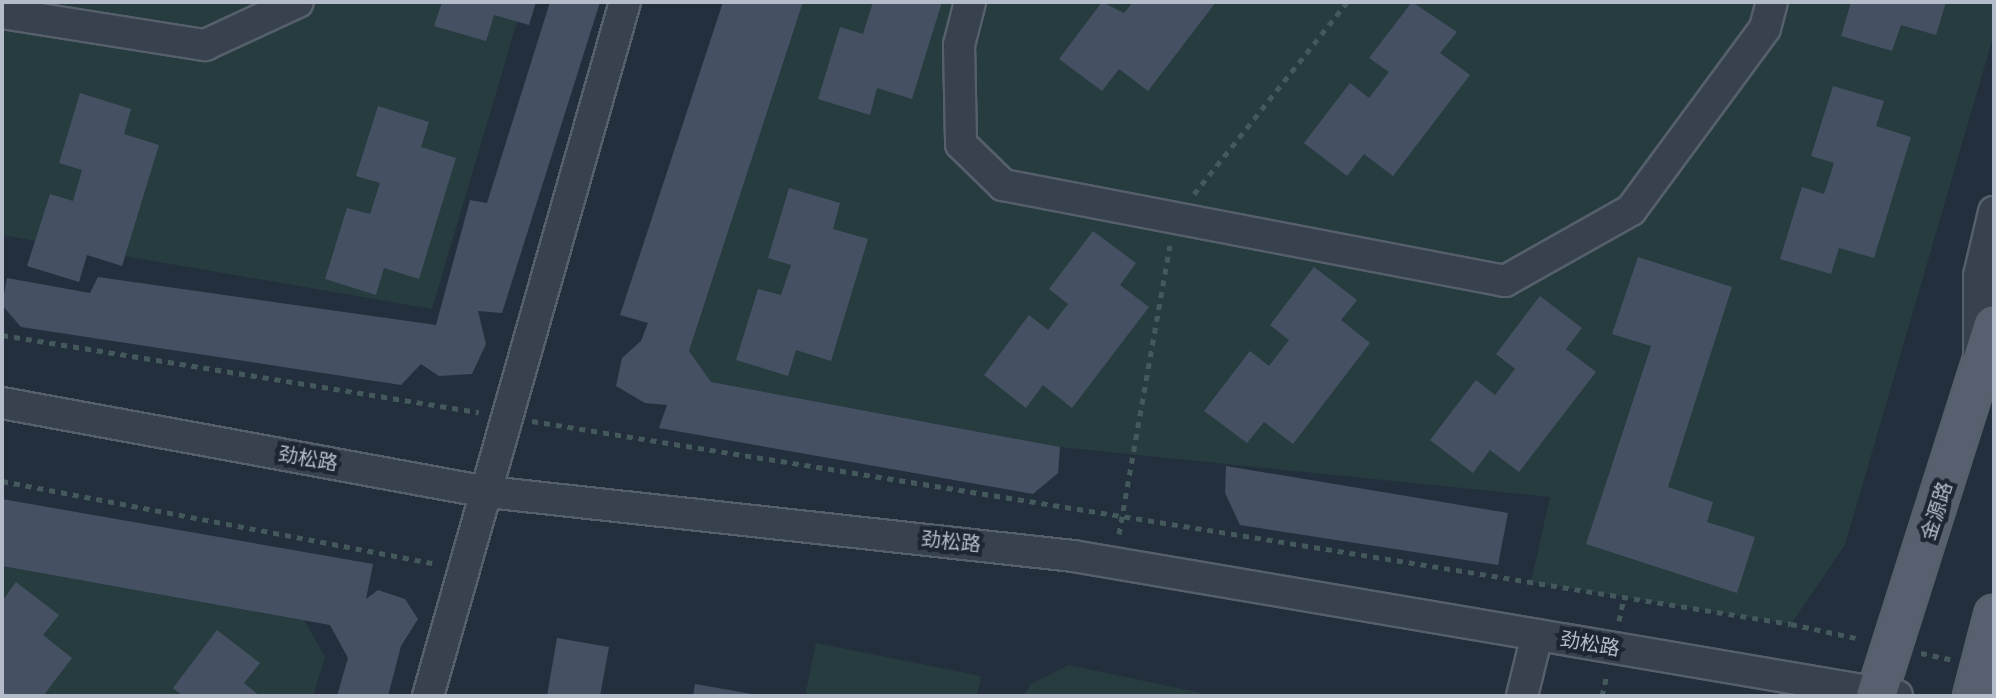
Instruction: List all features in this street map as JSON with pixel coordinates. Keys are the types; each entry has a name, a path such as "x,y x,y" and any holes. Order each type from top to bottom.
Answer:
{"main road":[{"name":"金源路","path":"1884,695 1892,646 1979,384 1994,325"},
{"path":"1977,681 1994,615"}],"street":[{"path":"2,13 205,45 298,2"},
{"path":"428,696 625,2"},
{"path":"970,2 959,45 961,144 1003,185 1505,281 1631,210 1765,28 1772,2"},
{"path":"1979,384 1979,276 1994,212"},
{"name":"劲松路","path":"2,403 488,492 1115,563 1884,695"},
{"path":"1522,696 1537,635"}],"path":[{"path":"1115,563 1175,217 1347,2"},
{"path":"2,335 1776,621 1892,646 1977,681"},
{"path":"2,481 465,569"}],"green space":[{"path":"2,2 523,2 432,309 2,235"},
{"path":"803,2 1994,2 1994,34 1845,545 1791,624 1531,582 1550,497 1060,447 711,382 689,351"},
{"path":"2,566 304,620 325,657 313,696 2,696"},
{"path":"816,643 981,676 977,696 805,696"},
{"path":"1069,665 1215,696 1023,696 1031,684"}],"building":[{"path":"442,2 536,2 529,25 494,15 486,41 434,26"},
{"path":"550,2 600,2 502,313 478,311 486,344 472,374 439,376 421,364 401,385 21,327 2,305 7,278 90,293 98,277 436,325 470,200 487,203"},
{"path":"723,2 803,2 689,351 711,382 1060,447 1058,473 1033,494 659,428 667,405 645,403 616,386 622,358 641,341 648,323 620,315"},
{"path":"873,2 942,2 912,99 877,88 870,115 818,99 840,27 863,34"},
{"path":"1102,2 1124,13 1133,2 1216,2 1148,91 1119,69 1102,91 1059,59"},
{"path":"1412,2 1457,32 1440,53 1470,75 1393,176 1364,154 1347,176 1304,143 1350,83 1369,98 1389,72 1369,58"},
{"path":"1851,2 1946,2 1936,35 1901,25 1892,51 1841,36"},
{"path":"1833,86 1884,101 1876,126 1911,137 1874,258 1839,248 1831,274 1780,259 1802,187 1824,194 1834,163 1811,156"},
{"path":"80,93 131,109 124,134 159,145 122,266 87,255 79,282 27,266 50,194 73,201 82,170 59,163"},
{"path":"378,106 429,122 421,147 456,158 419,279 384,268 376,295 325,279 347,208 370,214 380,183 356,176"},
{"path":"789,188 840,203 833,229 868,239 831,361 796,350 788,376 736,360 758,289 781,295 791,265 768,258"},
{"path":"1093,231 1136,263 1120,285 1149,307 1072,408 1043,385 1026,408 984,375 1029,315 1048,330 1068,304 1049,289"},
{"path":"1638,257 1732,287 1668,487 1713,502 1707,522 1755,537 1737,593 1586,544 1651,346 1612,334"},
{"path":"1314,267 1357,300 1341,320 1370,343 1293,444 1264,422 1247,443 1204,411 1250,351 1269,366 1289,340 1270,325"},
{"path":"1540,296 1582,328 1566,349 1596,372 1519,472 1490,450 1473,473 1430,440 1476,380 1495,395 1515,369 1496,354"},
{"path":"1226,466 1508,513 1498,565 1240,525 1225,493"},
{"path":"2,499 373,564 366,599 378,590 405,599 418,619 401,646 388,696 337,696 348,658 330,625 2,566"},
{"path":"16,582 59,615 43,635 72,658 43,696 2,696 2,601"},
{"path":"217,630 260,663 244,683 260,696 183,696 173,688"},
{"path":"557,638 609,647 600,696 547,696"},
{"path":"695,684 752,694 752,696 693,696"}]}
